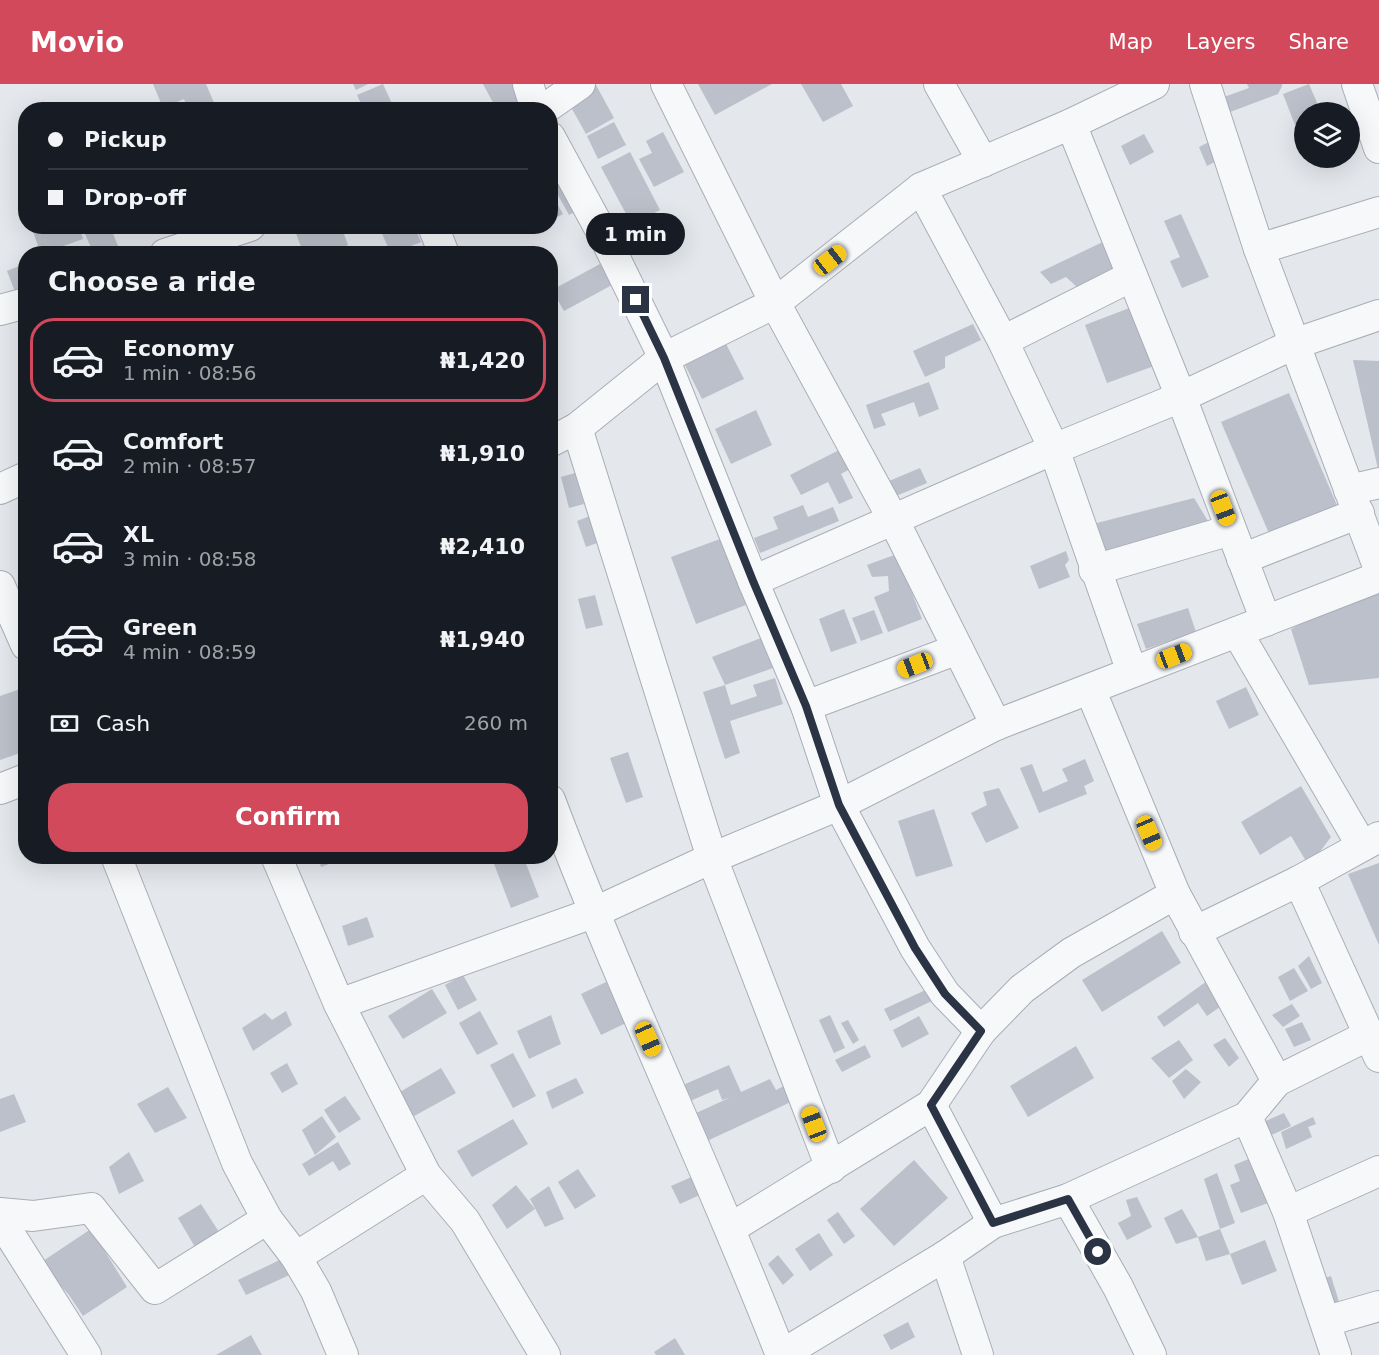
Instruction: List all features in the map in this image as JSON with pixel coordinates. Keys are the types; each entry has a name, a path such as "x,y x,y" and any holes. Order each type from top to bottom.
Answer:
{"street":[{"path":"528,84 534,102"},
{"path":"554,102 580,84"},
{"path":"666,84 775,303 894,521 996,725"},
{"path":"939,84 983,162"},
{"path":"1205,84 1259,249 1379,569"},
{"path":"1357,84 1379,148"},
{"path":"558,438 577,428 664,358 775,303 921,188 1071,124 1141,87"},
{"path":"1071,124 1181,398 1266,621"},
{"path":"558,151 608,242 664,358 753,581 806,706 839,805 915,948 945,994 981,1031"},
{"path":"921,188 1003,341 1054,449 1132,672"},
{"path":"1259,249 1379,212"},
{"path":"189,246 226,234"},
{"path":"1003,341 1132,276"},
{"path":"0,310 18,305"},
{"path":"753,581 1054,449 1181,398 1294,344 1379,315"},
{"path":"577,428 712,858 831,1168"},
{"path":"0,489 18,481"},
{"path":"1242,559 1354,502 1379,483"},
{"path":"1095,570 1231,530"},
{"path":"339,1004 593,913 712,858 839,805 996,725 1379,578"},
{"path":"0,586 18,627"},
{"path":"1194,932 1299,881 1371,841 1237,632"},
{"path":"806,706 958,649"},
{"path":"1090,689 1175,894 1277,1081"},
{"path":"0,789 18,781"},
{"path":"558,821 593,913 731,1228 781,1355 945,1256 993,1223 1068,1199 1247,1117 1277,1081 1374,1046 1299,881"},
{"path":"119,864 237,1163 267,1219 296,1257 316,1291 343,1355"},
{"path":"279,864 339,1004 426,1174 465,1221 545,1355"},
{"path":"731,1228 931,1105 981,1031 1022,989 1071,953 1175,894"},
{"path":"931,1105 993,1223"},
{"path":"1247,1117 1288,1212 1327,1321 1336,1355"},
{"path":"1288,1212 1379,1171"},
{"path":"296,1257 426,1174"},
{"path":"1068,1199 1118,1287 1151,1355"},
{"path":"0,1213 33,1216 91,1208 154,1289 267,1219"},
{"path":"0,1219 86,1355"},
{"path":"945,1256 978,1355"},
{"path":"1327,1321 1379,1306"}],"building":[{"path":"153,84 206,84 214,102 185,102 184,99 177,102 160,102"},
{"path":"353,84 368,84 356,90"},
{"path":"383,84 391,102 360,102 357,95"},
{"path":"483,84 515,84 524,102 493,102"},
{"path":"698,84 772,84 715,115"},
{"path":"801,84 841,84 853,106 823,122"},
{"path":"1247,84 1282,84 1282,86 1278,94 1230,112 1224,97 1249,88"},
{"path":"1309,84 1317,102 1294,102 1294,122 1283,94"},
{"path":"596,85 614,118 586,134 567,100"},
{"path":"614,122 626,145 598,159 587,136"},
{"path":"663,132 684,172 654,187 639,159 652,153 646,141"},
{"path":"1144,134 1154,152 1130,165 1121,146"},
{"path":"1211,141 1219,160 1207,166 1199,147"},
{"path":"630,152 660,210 632,225 601,167"},
{"path":"563,180 580,209 569,215 558,195 558,183"},
{"path":"558,205 563,214 558,217"},
{"path":"1181,214 1209,277 1182,288 1170,261 1180,257 1164,221"},
{"path":"34,234 81,234 83,239 63,246 38,246"},
{"path":"85,234 113,234 118,246 90,246"},
{"path":"296,234 344,234 348,245 346,246 301,246"},
{"path":"382,234 418,234 421,242 411,246 387,246"},
{"path":"1109,239 1123,267 1078,288 1066,277 1051,284 1040,272"},
{"path":"600,264 612,285 564,311 558,300 558,287"},
{"path":"18,266 18,297 17,297 7,271"},
{"path":"1132,307 1154,366 1107,383 1085,325"},
{"path":"973,324 981,340 945,357 945,368 925,377 913,351"},
{"path":"722,336 744,379 702,399 681,357"},
{"path":"1353,360 1379,361 1379,469 1378,469"},
{"path":"929,382 939,409 919,417 914,402 881,414 886,425 874,429 866,405"},
{"path":"1289,393 1339,510 1271,538 1221,422"},
{"path":"756,410 772,445 731,464 715,429"},
{"path":"847,446 857,465 841,474 853,498 839,504 828,482 801,495 790,475"},
{"path":"920,468 927,483 896,496 889,481"},
{"path":"575,473 584,504 569,508 561,477"},
{"path":"1194,498 1211,526 1105,554 1097,523"},
{"path":"803,505 808,517 833,507 839,521 760,553 754,538 778,529 773,517"},
{"path":"590,516 600,542 586,547 577,521"},
{"path":"720,539 746,605 696,624 671,557"},
{"path":"1066,551 1069,560 1065,565 1070,577 1039,589 1030,566"},
{"path":"897,554 922,619 888,632 874,597 889,591 888,576 872,577 867,565"},
{"path":"1379,583 1379,678 1309,685 1291,629"},
{"path":"595,595 603,625 586,629 578,599"},
{"path":"1188,608 1196,632 1146,649 1137,624"},
{"path":"844,609 857,643 831,652 819,619"},
{"path":"874,610 883,633 861,641 852,618"},
{"path":"761,638 773,668 725,685 712,657"},
{"path":"775,678 783,704 730,721 740,753 725,759 703,692 725,685 731,705 757,696 753,685"},
{"path":"1246,687 1259,715 1229,729 1216,701"},
{"path":"18,690 18,754 0,760 0,696"},
{"path":"628,752 643,797 626,803 610,758"},
{"path":"1085,759 1094,781 1084,786 1087,794 1039,813 1020,768 1032,764 1043,792 1068,781 1062,769"},
{"path":"1301,786 1331,837 1309,866 1291,836 1260,855 1241,822"},
{"path":"999,788 1019,828 986,843 971,813 987,805 983,792"},
{"path":"934,809 953,866 916,877 898,821"},
{"path":"1379,863 1379,945 1348,874"},
{"path":"494,864 526,864 539,897 511,908"},
{"path":"367,917 374,937 348,946 342,926"},
{"path":"1162,931 1181,963 1102,1012 1082,980"},
{"path":"1309,956 1322,983 1311,989 1298,966"},
{"path":"1294,968 1308,991 1290,1001 1278,977"},
{"path":"463,975 477,1000 458,1010 445,985"},
{"path":"1207,981 1224,1004 1207,1016 1198,1003 1164,1027 1157,1017"},
{"path":"606,982 626,1023 601,1035 581,994"},
{"path":"930,988 936,999 890,1021 884,1009"},
{"path":"432,989 447,1013 403,1039 388,1016"},
{"path":"1292,1004 1300,1016 1283,1027 1272,1015"},
{"path":"286,1011 292,1025 253,1051 242,1028 265,1013 272,1020"},
{"path":"480,1011 498,1044 477,1055 459,1023"},
{"path":"551,1015 561,1044 529,1059 517,1031"},
{"path":"830,1015 845,1048 834,1053 819,1020"},
{"path":"919,1016 929,1034 902,1048 893,1030"},
{"path":"848,1020 859,1040 853,1044 841,1023"},
{"path":"1302,1022 1311,1040 1294,1047 1285,1029"},
{"path":"1225,1038 1239,1058 1229,1067 1213,1045"},
{"path":"1179,1040 1193,1060 1169,1078 1151,1058"},
{"path":"865,1045 871,1057 842,1072 835,1060"},
{"path":"1076,1046 1094,1078 1028,1117 1010,1086"},
{"path":"513,1053 536,1096 513,1108 490,1065"},
{"path":"287,1063 298,1084 282,1093 270,1073"},
{"path":"729,1065 741,1092 770,1079 776,1090 788,1084 795,1100 707,1141 694,1114 729,1098 722,1100 718,1089 690,1101 683,1085"},
{"path":"441,1068 456,1093 407,1120 393,1096"},
{"path":"1186,1069 1201,1082 1184,1099 1172,1081"},
{"path":"576,1078 584,1093 552,1109 546,1092"},
{"path":"168,1087 187,1118 155,1133 137,1104"},
{"path":"14,1094 26,1122 0,1132 0,1099"},
{"path":"345,1096 361,1119 339,1133 324,1110"},
{"path":"1284,1113 1291,1126 1263,1139 1256,1125"},
{"path":"322,1116 336,1137 315,1155 302,1130"},
{"path":"1313,1117 1316,1124 1308,1127 1312,1137 1286,1149 1281,1132"},
{"path":"513,1119 528,1144 472,1177 457,1151"},
{"path":"338,1142 351,1164 339,1171 333,1161 309,1176 302,1164"},
{"path":"129,1152 144,1181 119,1194 109,1167"},
{"path":"1251,1158 1268,1203 1241,1213 1230,1185 1240,1181 1234,1165"},
{"path":"914,1160 948,1198 894,1246 860,1209"},
{"path":"578,1169 596,1196 575,1209 558,1182"},
{"path":"1217,1173 1235,1223 1220,1229 1204,1179"},
{"path":"696,1175 704,1193 680,1204 671,1186"},
{"path":"516,1185 535,1209 507,1229 492,1205"},
{"path":"549,1186 564,1219 545,1227 530,1199"},
{"path":"1137,1197 1152,1227 1127,1240 1118,1223 1131,1216 1126,1200"},
{"path":"201,1204 219,1232 195,1247 178,1218"},
{"path":"1182,1209 1198,1237 1176,1244 1164,1218"},
{"path":"838,1212 855,1236 844,1244 827,1220"},
{"path":"91,1229 127,1287 83,1316 69,1295 40,1263"},
{"path":"1220,1229 1230,1254 1206,1261 1198,1237"},
{"path":"819,1233 833,1255 810,1271 795,1249"},
{"path":"1265,1240 1277,1271 1242,1285 1230,1254"},
{"path":"778,1255 794,1275 783,1285 768,1264"},
{"path":"288,1256 296,1272 246,1295 238,1280"},
{"path":"1331,1276 1339,1302 1325,1307 1317,1281"},
{"path":"908,1322 915,1337 891,1350 883,1335"},
{"path":"251,1335 262,1355 216,1355"},
{"path":"675,1338 685,1355 656,1355 654,1352"}],"route":[{"path":"636,300 664,358 753,581 806,706 839,805 915,948 945,994 981,1031 931,1105 993,1223 1068,1199 1098,1252"}]}
